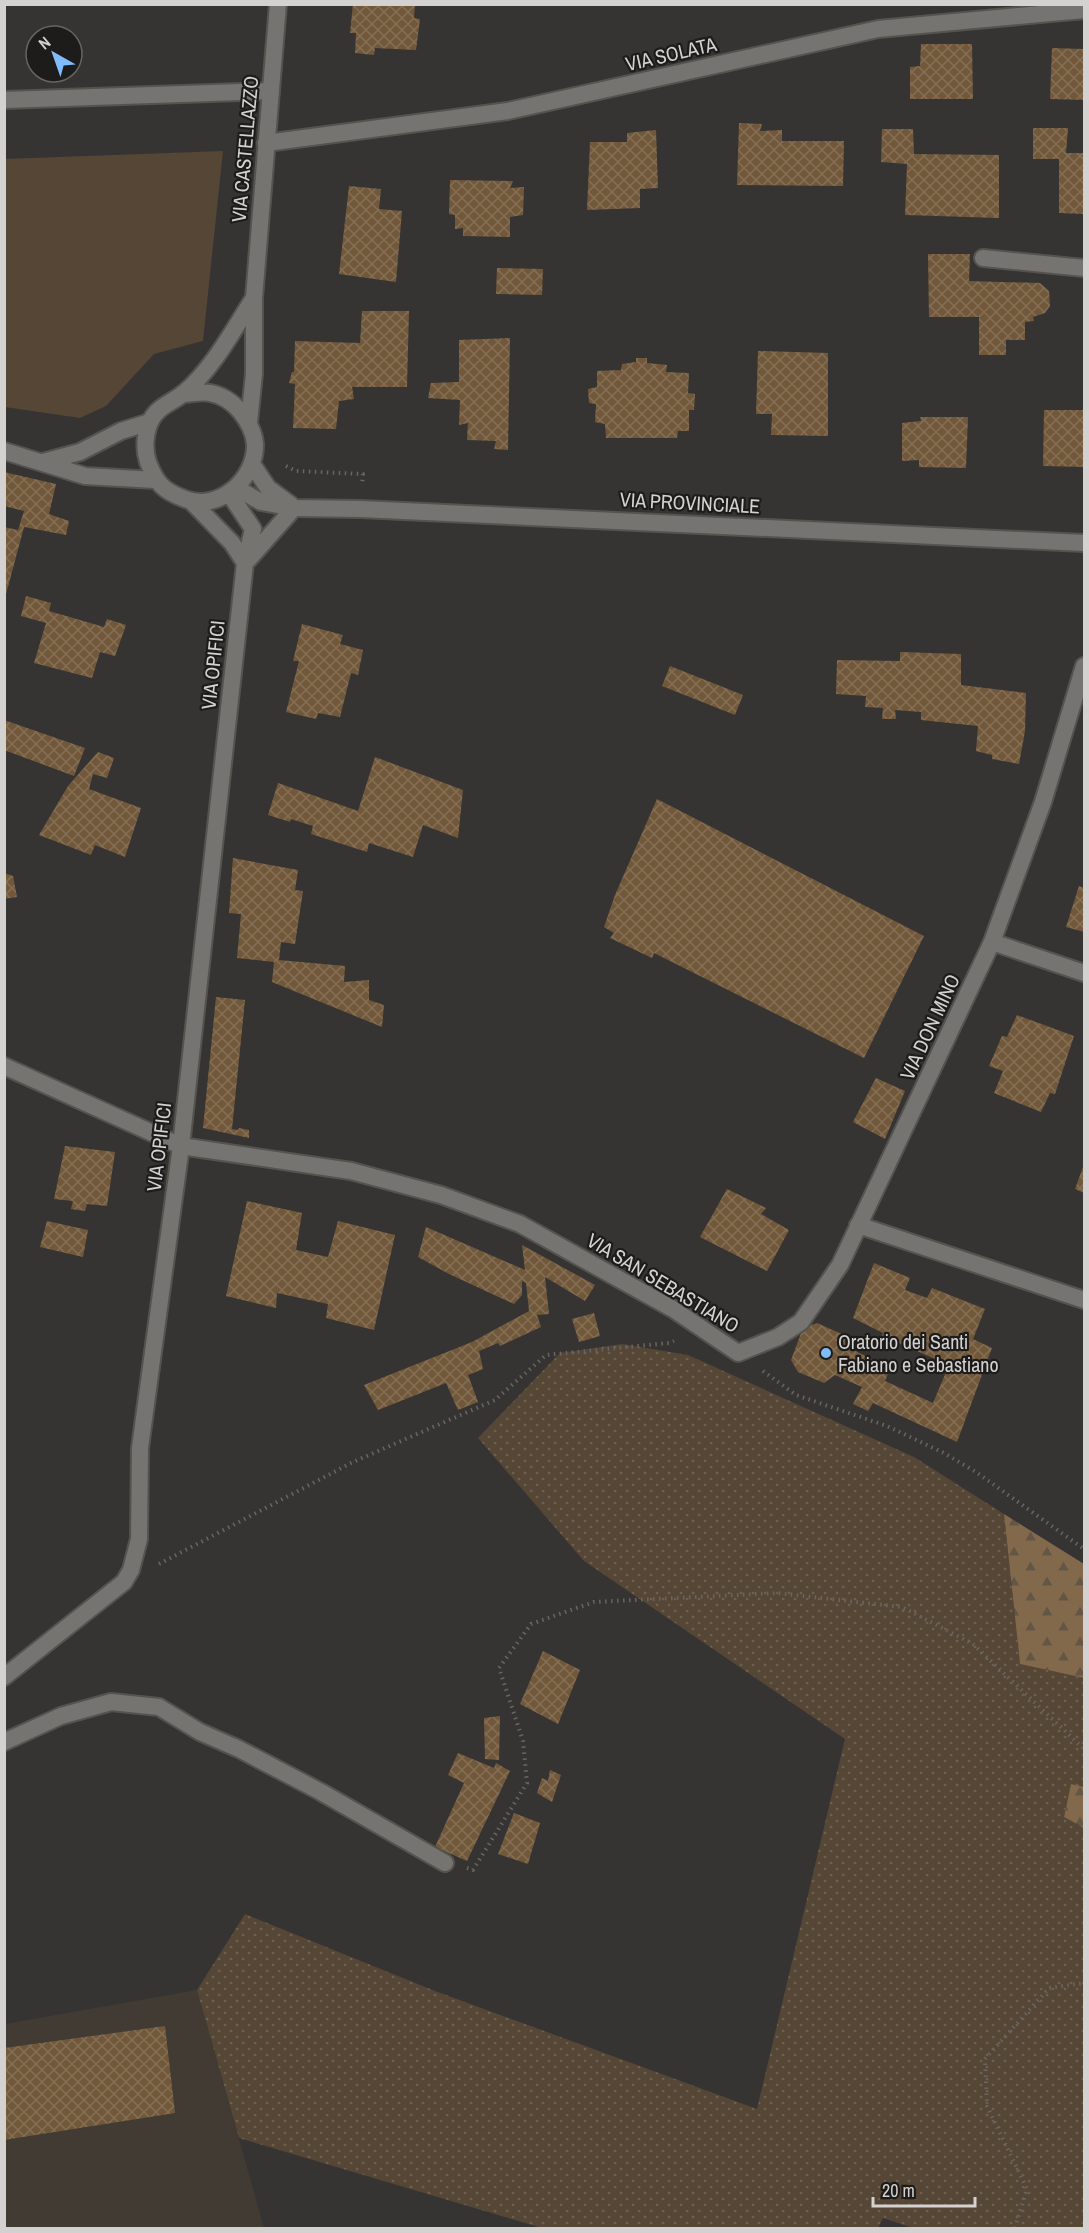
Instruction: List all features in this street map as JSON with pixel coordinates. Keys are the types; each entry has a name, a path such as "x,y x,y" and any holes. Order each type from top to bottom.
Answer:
{"street":[{"name":"VIA CASTELLAZZO","path":"249,422 254,374 254,298 278,4"},
{"name":"VIA SOLATA","path":"266,143 508,111 878,29 1084,10"},
{"path":"4,100 271,91"},
{"path":"983,258 1084,268"},
{"path":"182,394 208,392 232,402 249,422 255,443 252,464 233,491 211,501 191,501 171,494 155,480 144,452 150,422 164,405 182,394 211,364 254,298"},
{"path":"42,462 80,452 121,431 150,422"},
{"path":"4,452 85,476 155,480"},
{"path":"191,501 232,543 245,563 294,508 268,488 252,464"},
{"name":"VIA PROVINCIALE","path":"233,491 261,502 294,508 361,509 1084,543"},
{"name":"VIA OPIFICI","path":"4,1677 124,1582 131,1570 139,1539 140,1448 181,1146 245,563 253,529 233,491"},
{"name":"VIA DON MINO","path":"738,1353 778,1337 801,1322 840,1265 992,942 1043,802 1084,666"},
{"path":"992,942 1084,973"},
{"name":"VIA SAN SEBASTIANO","path":"4,1066 181,1146 351,1171 441,1196 520,1224 673,1309 738,1353"},
{"path":"858,1225 1084,1300"},
{"path":"4,1743 61,1716 111,1702 159,1707 200,1732 239,1749 321,1792 445,1863"}],"path":[{"path":"286,466 296,471 363,474 361,509"},
{"path":"124,1582 353,1462 495,1400 546,1355 669,1343 702,1328"},
{"name":"VIA SAN SEBASTIANO","path":"738,1353 796,1395 887,1426 944,1453 976,1472 1084,1549"},
{"path":"445,1863 473,1870 527,1783 524,1741 499,1668 531,1624 594,1602 777,1593 902,1607 973,1644 1084,1749"},
{"path":"1015,2229 1027,2189 987,2106 985,2059 1049,1988 1084,1983"}],"shaded area":[{"path":"223,151 203,341 154,354 106,406 80,418 5,407 5,159"},
{"path":"622,1344 688,1355 914,1457 1004,1514 1020,1664 1084,1678 1084,1787 1071,1785 1064,1817 1084,1828 1084,2228 913,2228 883,2218 878,2228 542,2228 239,2138 197,1990 245,1914 435,1991 757,2109 845,1739 584,1561 478,1438 560,1353"},
{"path":"197,1990 264,2228 5,2228 5,2024"}],"green space":[{"path":"1004,1514 1084,1564 1084,1678 1020,1664"},
{"path":"1071,1784 1084,1787 1084,1828 1064,1817"}],"building":[{"path":"353,4 415,4 414,18 420,19 416,50 375,48 374,55 355,53 356,33 350,33"},
{"path":"921,44 972,44 973,99 910,99 910,67 920,66"},
{"path":"1052,48 1084,49 1084,100 1050,99"},
{"path":"739,123 762,124 760,131 782,130 782,141 844,141 843,186 737,185"},
{"path":"1033,128 1068,128 1066,153 1084,153 1084,214 1059,213 1059,159 1033,159"},
{"path":"882,129 913,129 914,154 999,155 999,218 905,215 907,164 881,162"},
{"path":"656,130 658,188 640,189 640,208 587,210 590,142 627,142 627,133"},
{"path":"450,180 513,181 510,188 524,187 523,215 510,217 510,237 463,236 463,228 455,229 455,215 449,214"},
{"path":"349,186 381,189 379,209 402,211 396,282 339,274"},
{"path":"928,254 970,254 969,281 1040,283 1049,291 1050,306 1045,313 1033,317 1034,321 1025,322 1025,340 1006,340 1006,355 979,355 979,317 929,317"},
{"path":"497,268 543,269 542,295 496,294"},
{"path":"362,311 409,311 407,387 352,387 354,399 339,401 336,429 293,428 295,384 289,383 292,372 294,372 295,341 360,343"},
{"path":"510,338 508,450 494,449 496,441 467,440 468,423 459,425 460,400 428,398 431,383 459,382 459,340"},
{"path":"758,351 828,353 828,436 771,435 772,414 756,414"},
{"path":"636,358 647,358 647,363 667,365 666,372 689,373 688,393 695,394 694,410 689,410 689,431 678,431 677,438 606,438 605,424 595,422 596,404 589,403 588,389 597,387 597,371 621,370 622,364 636,362"},
{"path":"1044,410 1084,410 1084,467 1043,466"},
{"path":"920,417 968,417 966,468 919,467 919,460 902,461 902,423 921,421"},
{"path":"4,472 56,484 49,514 69,521 66,535 24,527 5,598 4,527 18,530 24,511 4,506"},
{"path":"26,596 51,603 49,611 104,627 107,619 126,625 115,656 100,652 92,678 34,663 46,623 21,616"},
{"path":"302,624 343,635 340,644 363,650 358,675 351,673 340,717 318,713 316,719 286,712 299,661 293,661"},
{"path":"900,652 961,654 961,685 1026,693 1025,731 1019,764 992,759 992,755 976,751 978,726 921,720 921,712 895,710 896,719 882,719 883,708 865,707 866,696 836,694 837,660 900,661"},
{"path":"670,666 743,695 735,715 662,686"},
{"path":"4,720 85,748 74,776 4,750"},
{"path":"98,752 114,758 107,778 93,774 89,789 141,808 125,857 95,845 91,855 39,835 68,786"},
{"path":"375,757 463,790 458,838 423,825 413,857 369,843 367,852 311,834 313,826 268,815 278,783 358,811"},
{"path":"657,799 924,936 864,1058 654,953 652,958 610,938 614,933 604,927 615,895"},
{"path":"233,858 298,870 295,890 303,891 295,944 281,942 279,960 345,966 344,982 369,980 369,1000 384,1005 382,1027 272,982 274,962 237,958 241,914 229,913"},
{"path":"4,873 13,876 17,897 4,899"},
{"path":"1079,886 1084,888 1084,932 1066,927"},
{"path":"216,997 245,1000 232,1129 249,1130 249,1138 203,1128"},
{"path":"1017,1015 1074,1036 1055,1094 1050,1093 1041,1112 994,1093 1003,1071 989,1066 1002,1036 1007,1037"},
{"path":"876,1078 905,1091 885,1139 853,1122"},
{"path":"65,1146 115,1152 107,1206 87,1204 85,1211 71,1209 73,1201 54,1199"},
{"path":"1084,1164 1084,1193 1075,1189"},
{"path":"727,1189 766,1208 761,1214 789,1230 767,1271 700,1237"},
{"path":"247,1201 302,1213 296,1250 328,1257 338,1221 395,1235 374,1330 326,1318 328,1304 277,1293 276,1308 226,1296"},
{"path":"47,1221 88,1230 83,1257 40,1247"},
{"path":"426,1227 525,1270 522,1245 595,1285 585,1301 545,1277 549,1314 537,1315 541,1327 500,1346 498,1343 479,1351 483,1369 468,1375 478,1402 458,1410 446,1383 378,1410 364,1385 472,1342 529,1311 526,1283 522,1281 522,1295 514,1304 418,1257"},
{"path":"874,1263 910,1278 905,1290 927,1298 932,1288 985,1309 973,1339 992,1348 957,1442 873,1403 868,1411 853,1404 862,1387 835,1375 824,1383 798,1372 791,1360 803,1328 817,1323 844,1335 846,1346 890,1369 885,1381 933,1403 949,1365 892,1340 890,1348 878,1343 883,1333 853,1318"},
{"path":"594,1313 600,1336 579,1342 572,1319"},
{"path":"543,1651 580,1670 558,1724 520,1704"},
{"path":"500,1716 499,1760 485,1759 484,1718"},
{"path":"458,1753 494,1768 496,1763 510,1771 467,1861 435,1847 464,1783 448,1775"},
{"path":"550,1770 561,1775 552,1802 537,1793 542,1778 548,1781"},
{"path":"514,1813 540,1823 528,1864 498,1854"},
{"path":"165,2026 175,2113 4,2140 4,2048"}],"place":[{"name":"Oratorio dei Santi Fabiano e Sebastiano","path":"826,1353"}]}
